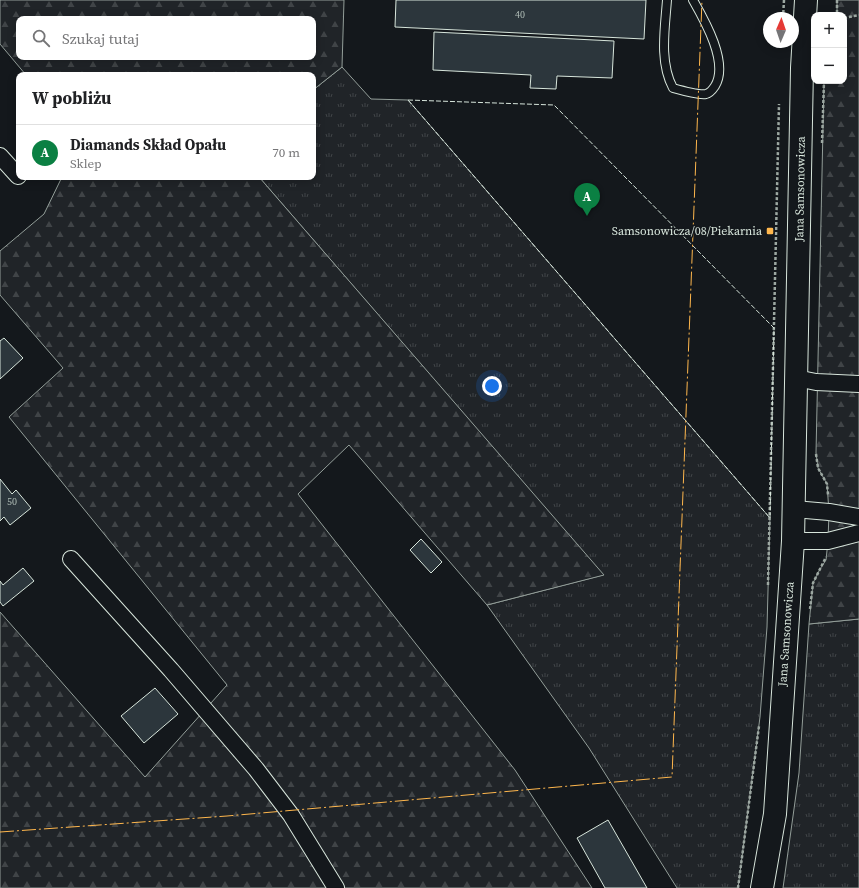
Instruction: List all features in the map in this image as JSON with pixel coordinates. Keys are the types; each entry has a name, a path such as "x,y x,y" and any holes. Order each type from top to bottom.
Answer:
{"main road":[{"name":"Jana Samsonowicza","path":"762,888 775,814 794,509 802,68 806,0"}],"street":[{"path":"0,156 16,174"},
{"path":"796,378 816,382 859,384"},
{"path":"794,509 829,512 859,517"},
{"path":"792,541 828,540 859,533"},
{"path":"71,560 171,670 256,769 291,815 336,888"}],"lane":[{"path":"666,0 664,35 666,67 669,80 673,88 683,92 706,94 712,91 716,84 719,75 718,60 714,42 693,0"}],"path":[{"path":"783,12 784,0"},
{"path":"837,0 837,12"},
{"path":"847,18 859,16"},
{"path":"768,588 780,97"},
{"path":"738,888 759,725"}],"green space":[{"path":"0,0 344,0 342,67 316,88 316,72 23,72 0,44"},
{"path":"837,0 859,0 859,619 809,624 813,583 826,560 828,541 829,512 827,484 818,468 816,453 824,84 847,84 847,12 837,12"},
{"path":"342,67 371,99 408,100 770,518 767,627 760,717 738,888 677,888 589,748 487,605 603,575 262,180 316,180 316,88"},
{"path":"61,180 262,180 604,575 487,605 349,445 298,494 515,770 592,888 0,888 0,612 145,777 227,685 9,417 63,368 0,295 0,251 44,214"},
{"path":"859,619 859,888 783,888 799,773 809,624"}],"building":[{"path":"396,0 646,0 644,39 395,27"},
{"path":"434,32 614,41 612,78 557,76 556,89 530,88 531,75 433,70"},
{"path":"4,338 23,358 0,379 0,341"},
{"path":"0,479 12,494 16,490 31,508 10,525 4,517 0,521"},
{"path":"421,539 442,562 431,573 410,550"},
{"path":"23,568 34,581 3,606 0,602 0,581 3,585"},
{"path":"155,688 178,714 144,743 121,716"},
{"path":"608,820 647,888 605,888 577,838"}],"fence":[{"path":"408,100 554,105 774,328 770,518 408,100"}],"power":[{"path":"0,832 227,816 672,777 702,0"}],"place":[{"name":"Diamands Skład Opału","path":"587,216"},
{"name":"Samsonowicza/08/Piekarnia","path":"770,231"}]}
